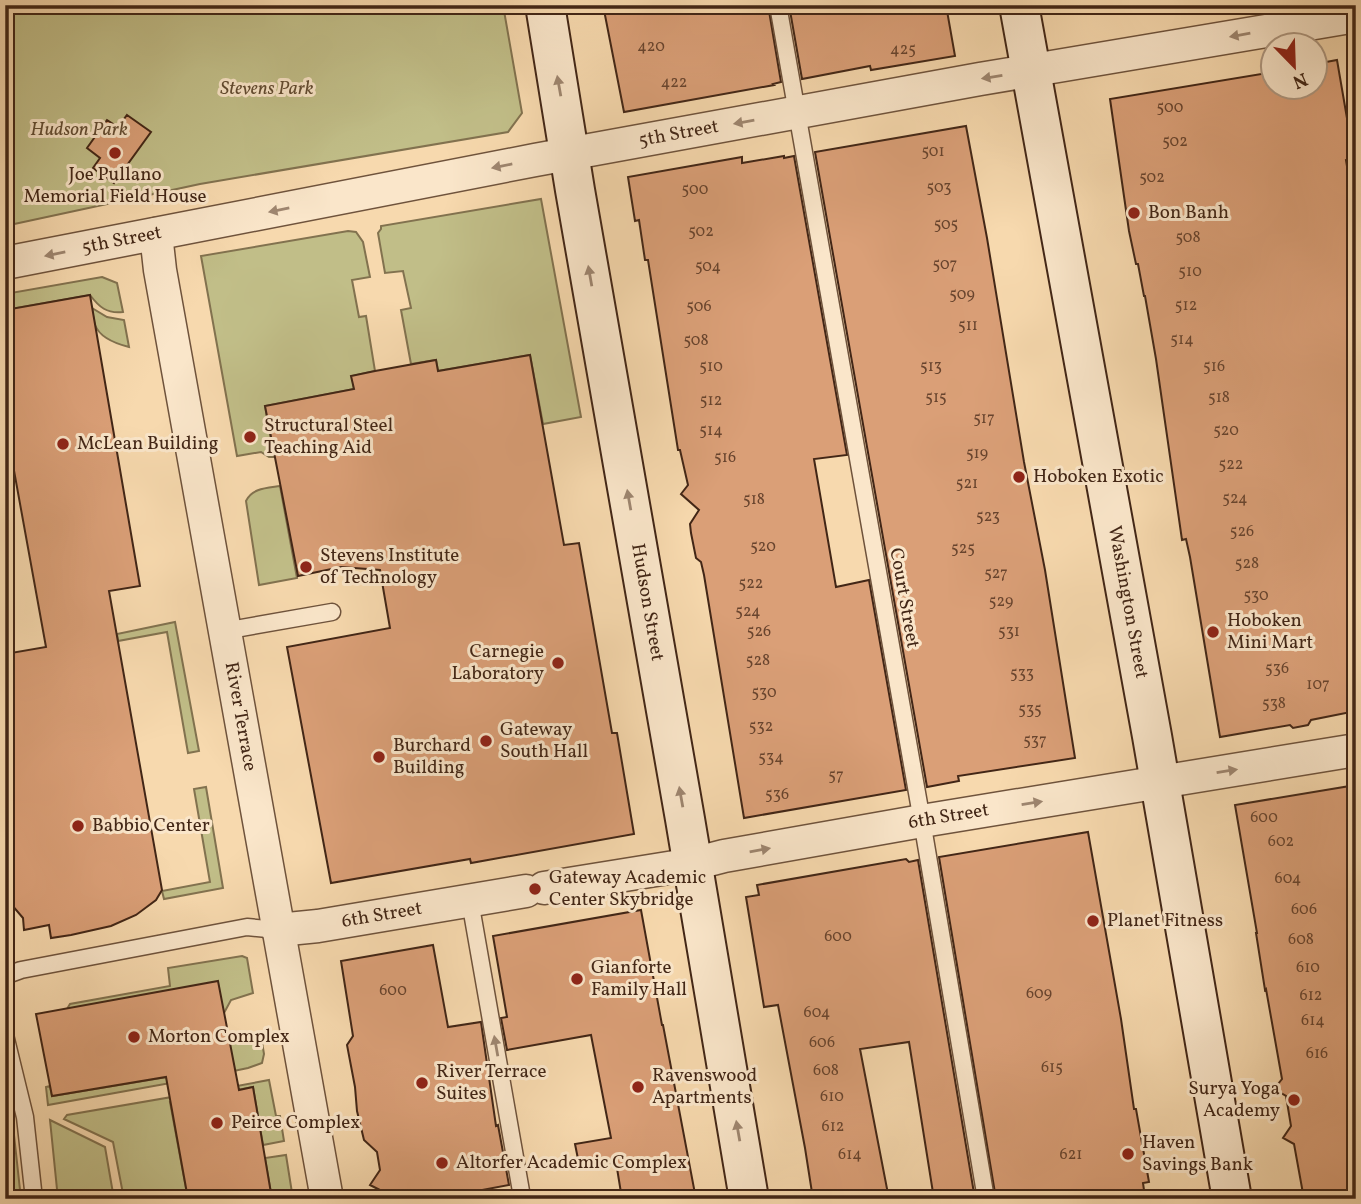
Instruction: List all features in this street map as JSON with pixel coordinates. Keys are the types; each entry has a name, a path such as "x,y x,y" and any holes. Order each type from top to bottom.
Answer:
{"street":[{"name":"Hudson Street","path":"545,5 749,1199"},
{"name":"Washington Street","path":"1019,5 1160,782 1232,1199"},
{"name":"5th Street","path":"5,263 796,112 1356,16"},
{"name":"River Terrace","path":"156,234 160,270 327,1199"},
{"name":"6th Street","path":"278,930 318,926 693,864 724,856 922,821 1356,750"}],"lane":[{"name":"Court Street","path":"778,5 986,1199"},
{"path":"224,631 332,612"},
{"path":"470,901 522,1196 509,1199"},
{"path":"5,978 21,971 247,927 278,930"},
{"path":"5,1035 25,1117 34,1199"}],"green space":[{"path":"5,5 503,5 522,113 508,132 200,184 5,226"},
{"path":"541,199 581,417 543,424 530,355 438,371 436,360 411,364 401,310 411,308 403,271 385,273 378,233 381,226"},
{"path":"348,231 356,232 363,242 370,277 352,280 359,317 366,316 375,371 352,376 354,389 265,406 274,457 261,452 237,456 201,256"},
{"path":"102,277 117,283 123,312 104,309 90,295 5,310 5,294"},
{"path":"92,308 107,317 124,320 129,347 114,342 97,330"},
{"path":"280,486 297,578 259,585 246,501 256,491"},
{"path":"175,622 199,751 188,753 167,632 118,641 117,634"},
{"path":"206,787 223,888 164,899 162,891 210,882 194,789"},
{"path":"242,956 247,958 253,993 231,1000 224,1013 67,1009 70,1004 170,986 168,968"},
{"path":"228,1034 234,1038 257,1034 261,1036 264,1054 262,1063 224,1073"},
{"path":"203,1071 204,1077 48,1105 46,1087 50,1086 52,1096"},
{"path":"269,1080 284,1141 263,1145 253,1087 227,1092 226,1088"},
{"path":"207,1091 208,1095 170,1102 188,1199 124,1199 113,1142 64,1119 67,1115"},
{"path":"50,1120 105,1147 114,1199 58,1199"},
{"path":"5,1121 14,1135 21,1199 5,1199"},
{"path":"286,1155 293,1199 272,1199 265,1158"}],"building":[{"path":"603,5 768,5 781,82 624,112"},
{"path":"789,5 946,5 955,56 871,70 870,66 802,79"},
{"path":"1337,60 1354,159 1346,160 1356,222 1356,711 1311,720 1308,725 1293,728 1290,725 1220,737 1190,557 1186,539 1182,540 1156,359 1145,296 1129,231 1110,99 1260,74 1260,102 1330,102 1330,61"},
{"name":"Joe Pullano Memorial Field House","path":"127,115 151,132 114,183 93,168 100,158 87,148 107,120 118,127"},
{"path":"966,126 1045,570 1075,758 958,776 959,781 927,787 815,152"},
{"path":"794,156 847,455 814,459 836,587 869,580 906,790 744,818 704,575 701,562 696,558 691,533 690,524 699,510 681,494 688,485 678,450 648,260 645,260 639,220 635,221 628,177 742,157 742,163"},
{"path":"90,295 140,586 109,591 162,890 156,900 136,915 111,926 51,938 49,925 24,930 23,918 5,897 5,654 46,647 5,421 5,310"},
{"path":"530,355 564,545 579,543 612,733 617,733 634,834 471,863 470,859 331,883 287,647 390,628 380,570 341,567 298,576 265,406 354,389 351,376 375,371 436,360 438,371"},
{"path":"1356,785 1356,1199 1304,1199 1294,1144 1283,1138 1291,1126 1286,1096 1274,1089 1282,1079 1235,805"},
{"path":"1088,832 1134,1109 1149,1182 1143,1183 1143,1199 996,1199 939,857"},
{"path":"906,859 909,862 918,860 975,1199 934,1199 909,1042 860,1049 889,1199 813,1199 778,1005 764,1007 746,897 759,895 757,885"},
{"path":"641,910 696,1199 622,1199 616,1162 580,1169 575,1144 611,1138 591,1035 507,1050 501,1018 507,1017 493,936"},
{"path":"433,945 448,1027 481,1022 496,1126 498,1125 509,1185 434,1199 384,1199 382,1191 370,1185 380,1170 377,1152 364,1140 357,1111 347,1045 353,1036 341,961"},
{"path":"218,981 239,1090 253,1087 272,1199 188,1199 166,1077 52,1096 36,1014"}],"place":[{"name":"Joe Pullano Memorial Field House","path":"115,153"},
{"name":"Bon Banh","path":"1134,213"},
{"name":"Structural Steel Teaching Aid","path":"250,437"},
{"name":"McLean Building","path":"63,444"},
{"name":"Hoboken Exotic","path":"1019,477"},
{"name":"Stevens Institute of Technology","path":"306,567"},
{"name":"Hoboken Mini Mart","path":"1213,632"},
{"name":"Carnegie Laboratory","path":"558,663"},
{"name":"Gateway South Hall","path":"486,741"},
{"name":"Burchard Building","path":"379,757"},
{"name":"Babbio Center","path":"78,826"},
{"name":"Gateway Academic Center Skybridge","path":"535,889"},
{"name":"Planet Fitness","path":"1093,921"},
{"name":"Gianforte Family Hall","path":"577,979"},
{"name":"Morton Complex","path":"134,1037"},
{"name":"River Terrace Suites","path":"422,1083"},
{"name":"Ravenswood Apartments","path":"638,1087"},
{"name":"Surya Yoga Academy","path":"1294,1100"},
{"name":"Peirce Complex","path":"217,1123"},
{"name":"Haven Savings Bank","path":"1128,1154"},
{"name":"Altorfer Academic Complex","path":"442,1163"}],"park label":[{"name":"Stevens Park","path":"267,89"},
{"name":"Hudson Park","path":"79,130"}]}
